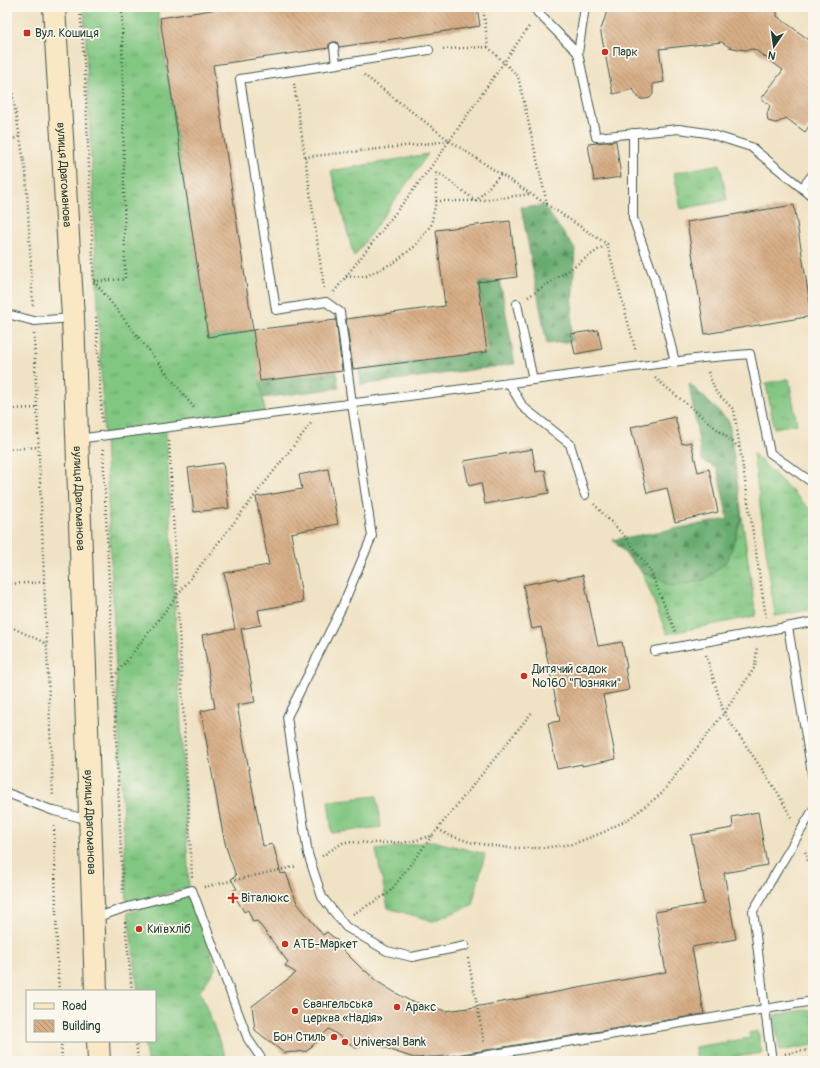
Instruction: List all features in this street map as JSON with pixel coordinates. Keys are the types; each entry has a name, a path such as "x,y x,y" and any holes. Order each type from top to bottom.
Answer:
{"street":[{"name":"вулиця Драгоманова","path":"54,7 73,317 96,990"},
{"path":"98,1042 99,1061"}],"lane":[{"path":"585,7 578,53 596,137 679,129 707,133 750,147 813,197"},
{"path":"536,10 578,53"},
{"path":"334,48 336,64"},
{"path":"429,50 240,79 276,310 326,302 340,312 372,536 342,607 287,717 308,854 322,897 346,926 387,951 412,958 465,946"},
{"path":"633,133 633,218 654,277 676,362"},
{"path":"802,188 813,174"},
{"path":"517,304 533,380"},
{"path":"7,314 34,321 73,317"},
{"path":"76,439 703,358 750,354 770,453 813,483"},
{"path":"509,383 523,407 570,444 585,495"},
{"path":"655,651 813,622"},
{"path":"788,627 813,779"},
{"path":"7,794 54,811 91,821"},
{"path":"772,1061 753,910 813,810"},
{"path":"93,918 192,890 248,1039 263,1061"},
{"path":"453,1061 813,1001"}],"path":[{"path":"80,7 86,84 94,288"},
{"path":"94,281 125,278 122,7"},
{"path":"483,7 488,47 518,76 548,205"},
{"path":"326,302 450,141 505,62 536,10"},
{"path":"429,50 488,47"},
{"path":"7,62 26,173 48,644 59,990"},
{"path":"348,62 450,141 607,244 640,366 740,448"},
{"path":"292,71 326,302"},
{"path":"7,142 20,136"},
{"path":"305,156 450,141"},
{"path":"431,167 476,201"},
{"path":"345,277 366,276 395,262 415,246 431,225 436,201 436,172"},
{"path":"476,201 501,174"},
{"path":"436,201 476,201 531,194"},
{"path":"517,304 607,244"},
{"path":"94,281 206,423"},
{"path":"96,312 124,908 132,990"},
{"path":"703,358 716,392 734,410 768,630"},
{"path":"7,409 38,408"},
{"path":"114,677 323,408"},
{"path":"169,428 192,890 311,863 344,842 409,842 432,836"},
{"path":"7,449 39,447"},
{"path":"585,495 626,538 650,570 681,646"},
{"path":"7,584 45,582"},
{"path":"7,625 48,644"},
{"path":"438,829 448,835 473,843 511,848 542,848 573,844 604,832 630,818 661,794 724,713 755,667 758,632"},
{"path":"703,642 724,713 778,793 799,833 813,876"},
{"path":"342,921 389,893 432,836 533,711"},
{"path":"465,946 487,1055"},
{"path":"61,1042 62,1061"},
{"path":"136,1042 138,1061"}],"green space":[{"path":"84,7 157,7 208,337 253,330 265,412 104,434"},
{"path":"428,154 354,257 331,171"},
{"path":"720,164 727,200 681,209 674,173"},
{"path":"544,206 575,249 571,334 572,341 547,344 521,207"},
{"path":"500,280 515,364 361,385 359,369 487,352 478,282"},
{"path":"336,371 339,388 262,398 260,381"},
{"path":"789,379 797,424 774,428 766,383"},
{"path":"689,383 729,421 742,517 728,560 705,580 673,587 642,572 613,540 728,519 717,468 702,461"},
{"path":"166,430 189,887 127,904 105,438"},
{"path":"753,453 813,512 813,609 775,616"},
{"path":"742,517 756,616 667,634 642,572 613,540 728,521"},
{"path":"377,796 381,827 332,833 328,801"},
{"path":"433,841 485,854 472,905 433,921 388,908 376,850"},
{"path":"190,895 216,968 200,991 227,1061 147,1061 144,1042 156,1042 156,990 138,990 128,913"},
{"path":"813,1009 813,1045 780,1051 774,1015"},
{"path":"758,1031 762,1053 712,1061 697,1061 695,1047 750,1038 749,1033"}],"building":[{"path":"231,7 477,7 480,26 339,47 337,42 333,42 329,44 329,48 213,65 253,330 208,337 160,18"},
{"path":"610,7 777,7 777,16 813,43 813,120 805,132 786,118 775,123 768,121 767,114 770,105 761,99 783,70 754,49 738,49 729,47 722,42 659,49 664,82 653,84 653,94 650,98 641,99 633,89 613,94 600,28 602,27"},
{"path":"616,141 621,177 594,181 588,144"},
{"path":"794,205 812,316 705,334 687,222"},
{"path":"510,221 517,277 478,282 487,352 353,369 346,319 445,306 436,230"},
{"path":"336,320 342,371 260,381 253,330"},
{"path":"598,330 602,349 575,354 571,334"},
{"path":"675,417 682,444 691,442 698,472 709,469 718,512 675,522 667,488 647,493 631,427"},
{"path":"532,449 536,472 545,470 549,493 485,504 481,483 469,486 464,461"},
{"path":"223,463 229,508 194,512 188,468"},
{"path":"328,469 338,524 291,533 303,602 258,610 261,625 241,629 255,702 237,705 263,846 273,844 281,874 286,873 297,903 323,935 327,932 343,945 341,948 375,980 410,1001 446,1011 666,972 655,912 704,904 691,835 733,828 732,817 758,812 767,865 724,873 736,939 692,947 704,1014 450,1056 414,1058 366,1040 356,1048 329,1029 307,1051 284,1053 255,1030 252,1006 296,973 285,966 288,962 257,921 253,922 248,910 244,912 232,891 237,889 231,879 236,876 226,847 222,829 201,711 215,708 202,635 235,629 224,573 269,565 256,497 302,489 299,475"},
{"path":"583,575 598,646 622,642 629,690 603,695 616,759 582,766 582,764 557,769 548,723 560,721 541,627 532,629 523,585 557,578 557,580"}],"place":[{"name":"Вул. Кошиця","path":"27,33"},
{"name":"Парк","path":"605,52"},
{"name":"Дитячий садок №160 \"Позняки\"","path":"524,676"},
{"name":"Віталюкс","path":"233,898"},
{"name":"Київхліб","path":"139,929"},
{"name":"АТБ-Маркет","path":"285,944"},
{"name":"Аракс","path":"397,1007"},
{"name":"Євангельська церква «Надія»","path":"295,1011"},
{"name":"Бон Стиль","path":"334,1037"},
{"name":"Universal Bank","path":"345,1042"}]}
